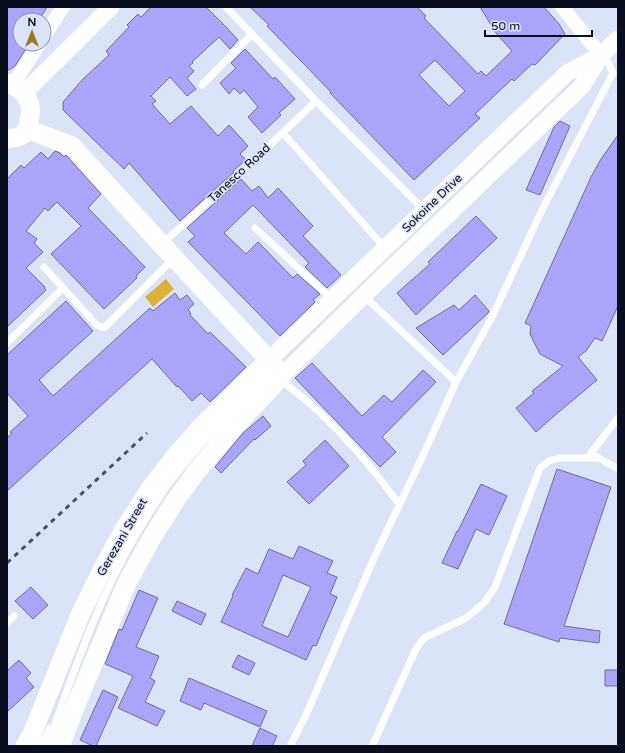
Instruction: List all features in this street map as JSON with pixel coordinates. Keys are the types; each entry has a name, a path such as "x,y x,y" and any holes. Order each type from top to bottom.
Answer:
{"main road":[{"path":"7,139 22,135 27,129 31,115 28,100 15,87"},
{"path":"27,129 72,146 277,370 234,427 176,498 151,539 126,585 60,746"},
{"name":"Gerezani Street","path":"25,746 32,734 81,613 125,528 150,489 200,427 277,370"}],"street":[{"path":"52,24 63,7"},
{"path":"15,87 111,7"},
{"path":"562,7 601,55"},
{"name":"Sokoine Drive","path":"277,370 332,299 568,73 601,55 618,39"},
{"path":"15,87 35,52"},
{"name":"Sokoine Drive","path":"277,370 364,295 582,86 601,55"}],"lane":[{"path":"226,7 316,101 424,210"},
{"path":"202,84 252,34"},
{"path":"290,746 305,717 374,558 456,382 491,319 542,210 613,73 609,64 601,55"},
{"name":"Tanesco Road","path":"63,288 96,324 101,328 105,326 168,251 282,133 316,101"},
{"path":"282,133 385,248"},
{"path":"255,228 332,299"},
{"path":"7,343 63,288 44,267"},
{"path":"364,295 456,382"},
{"path":"47,746 95,616 116,571 141,525 167,486 201,446 226,418 277,370 343,436 383,482 399,504"},
{"path":"618,418 591,453 618,470"},
{"path":"372,746 416,649 424,638 466,618 484,603 495,587 540,468 549,461 559,458 599,458"},
{"path":"7,623 14,616"},
{"path":"40,746 60,709"}],"shaded area":[{"path":"166,279 174,289 153,307 145,297"}],"building":[{"path":"7,7 47,7 44,12 12,12 12,52 24,52 15,66 7,71"},
{"path":"151,7 206,7 238,40 230,49 219,37 192,62 193,63 189,66 194,71 187,78 196,89 187,96 170,77 151,96 156,101 152,104 170,124 191,106 218,136 229,125 248,146 240,154 246,160 180,221 129,163 124,169 63,110 63,102 83,79 109,55 106,51 129,27 127,25 138,14 141,17"},
{"path":"250,7 417,7 426,16 424,18 478,74 481,71 486,76 512,51 496,33 480,7 544,7 559,24 565,34 535,65 532,64 514,81 512,79 475,114 480,118 414,180 267,26 269,25","holes":["435,60 465,91 449,106 419,75"]},
{"path":"245,49 273,79 275,77 295,99 279,113 281,115 262,133 248,117 258,107 244,90 240,94 234,88 229,94 220,83 236,68 231,63"},
{"path":"560,121 570,126 540,195 526,190 554,127"},
{"path":"618,135 618,306 602,341 595,338 586,351 578,357 597,380 536,432 516,408 534,393 532,391 563,366 540,354 530,334 531,326 525,323 591,177 601,159"},
{"path":"55,151 64,157 66,155 101,194 88,208 145,267 136,276 137,278 104,309 51,254 81,226 57,202 48,211 45,208 26,231 37,239 34,243 43,252 26,268 45,287 44,288 46,290 7,327 7,179 21,165 24,168 41,152 48,159"},
{"path":"241,179 252,191 259,186 268,198 278,188 313,226 303,236 341,275 327,288 305,267 309,263 253,205 224,233 246,254 258,242 293,278 297,274 320,294 313,300 315,302 280,336 188,242 195,236 187,228"},
{"path":"476,216 497,238 416,315 397,293 430,264 428,262"},
{"path":"175,293 180,300 187,295 194,304 188,309 191,314 190,315 208,334 210,332 246,367 210,402 201,393 192,401 178,386 177,387 152,359 7,491 7,438 12,433 10,432 28,416 7,393 7,355 66,301 93,331 39,380 53,396 150,308 153,311"},
{"path":"475,295 489,311 488,313 443,355 416,328 454,305 459,310"},
{"path":"312,363 362,416 384,395 392,402 423,370 436,382 382,437 396,452 380,467 295,378"},
{"path":"263,416 271,426 255,440 254,439 221,473 215,467 243,433"},
{"path":"325,440 349,466 309,504 287,482 306,465 303,461"},
{"path":"557,469 611,487 564,626 600,631 599,643 560,638 559,642 504,624"},
{"path":"481,484 507,496 489,535 476,529 458,569 442,563 457,531"},
{"path":"299,546 333,561 327,573 337,577 330,594 337,597 316,646 313,645 306,660 221,622 233,596 232,595 246,568 258,574 269,549 293,559","holes":["283,575 311,587 288,637 262,626"]},
{"path":"31,587 48,605 33,619 15,601"},
{"path":"139,590 158,598 136,647 159,656 150,678 155,681 145,702 165,711 157,726 118,708 133,676 105,664 119,629 122,630"},
{"path":"177,601 206,614 201,625 172,611"},
{"path":"238,655 255,663 249,675 232,667"},
{"path":"19,660 31,673 26,678 34,687 7,712 7,671"},
{"path":"605,670 618,670 618,686 605,686"},
{"path":"189,678 267,711 260,727 204,703 201,710 180,701"},
{"path":"103,690 118,697 96,746 93,746 80,740"},
{"path":"260,728 277,736 272,746 252,746"}],"railway":[{"path":"7,563 147,433"}]}
